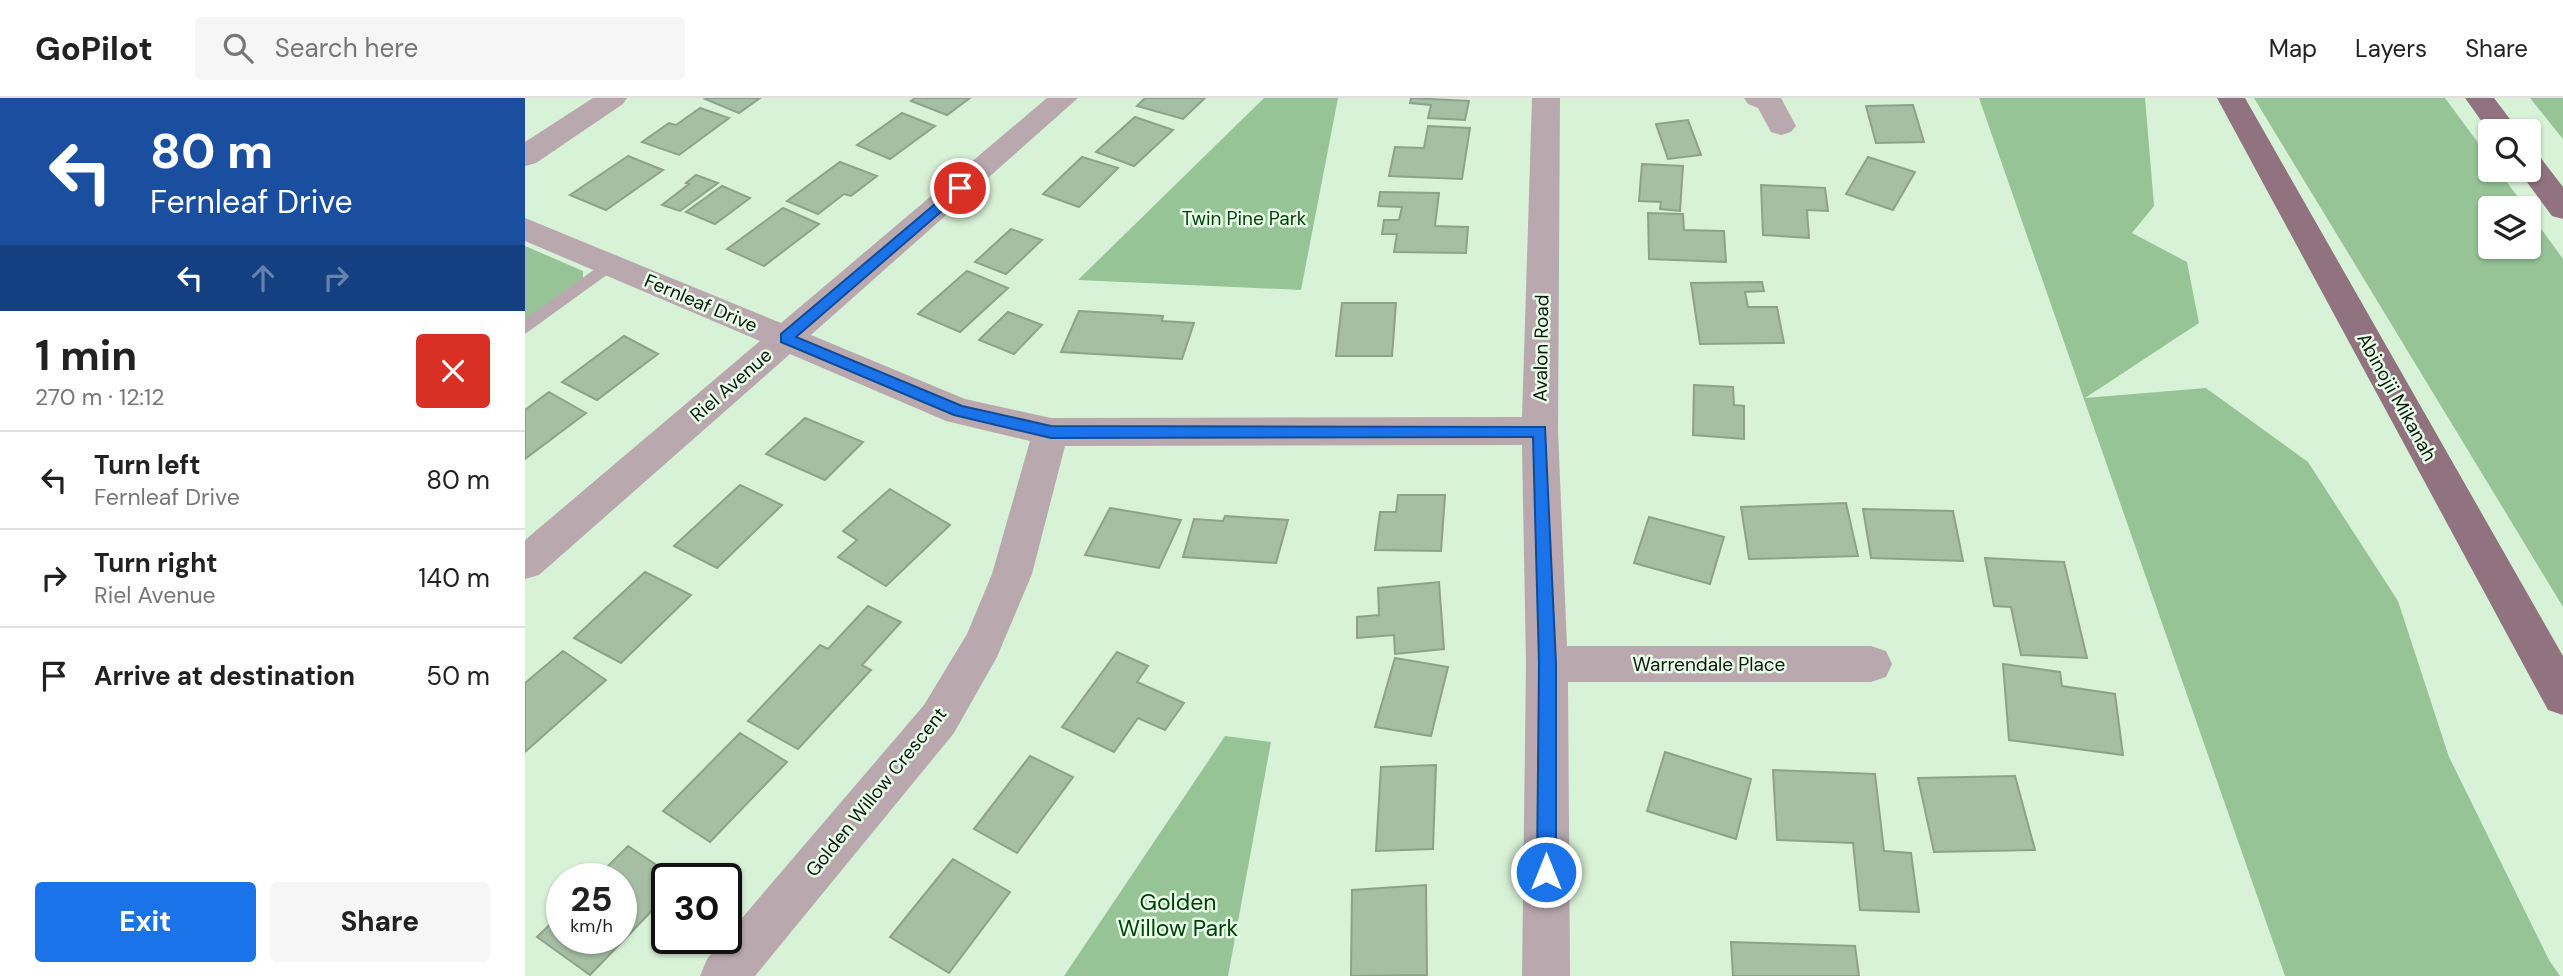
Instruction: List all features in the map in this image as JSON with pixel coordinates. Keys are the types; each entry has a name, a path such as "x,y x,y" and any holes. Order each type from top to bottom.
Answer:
{"main road":[{"name":"Abinojii Mikanah","path":"2231,98 2563,696"},
{"path":"2479,98 2495,119"},
{"path":"2541,180 2563,209"},
{"path":"2429,454 2563,649"}],"street":[{"path":"525,156 613,98"},
{"name":"Riel Avenue","path":"525,563 1064,98"},
{"name":"Avalon Road","path":"1546,98 1540,431 1548,664 1546,976"},
{"path":"1758,98 1769,102 1781,126"},
{"name":"Fernleaf Drive","path":"525,229 960,411 1051,432 1540,431"},
{"name":"Golden Willow Crescent","path":"724,976 939,719 983,644 1012,574 1051,432"},
{"name":"Warrendale Place","path":"1548,664 1871,664"}],"lane":[{"path":"525,328 610,265"}],"green space":[{"name":"Twin Pine Park","path":"1264,98 1338,98 1301,290 1078,280"},
{"path":"1979,98 2145,98 2154,206 2132,233 2187,262 2199,323 2085,398 2206,388 2308,462 2398,601 2449,757 2549,960 2560,976 2285,976"},
{"path":"2254,98 2445,98 2478,143 2478,182 2507,182 2517,196 2478,196 2478,259 2541,259 2541,229 2563,259 2563,607"},
{"path":"2530,98 2563,98 2563,139"},
{"path":"525,246 583,271 583,279 525,325"},
{"name":"Golden Willow Park","path":"1225,736 1271,742 1228,976 1064,976"}],"building":[{"path":"760,98 739,113 705,99"},
{"path":"915,98 970,98 947,115 911,101"},
{"path":"1145,98 1205,98 1183,119 1137,106"},
{"path":"1411,98 1469,101 1465,120 1428,118 1431,105 1410,103"},
{"path":"1913,105 1924,142 1876,143 1866,106"},
{"path":"700,108 729,118 679,155 642,142 669,123 676,125"},
{"path":"902,113 935,126 890,159 857,145"},
{"path":"1135,117 1173,130 1134,166 1096,152"},
{"path":"1688,120 1701,155 1668,159 1656,124"},
{"path":"1428,126 1470,128 1462,179 1389,176 1395,147 1424,148"},
{"path":"628,156 663,170 606,210 570,195"},
{"path":"1082,157 1118,168 1079,207 1043,194"},
{"path":"1868,157 1915,172 1893,210 1846,194"},
{"path":"840,162 877,176 851,196 844,194 818,214 787,201"},
{"path":"1642,164 1683,166 1680,211 1660,209 1661,202 1639,201"},
{"path":"696,175 718,183 680,211 662,205 689,184 686,183"},
{"path":"1761,185 1825,188 1828,211 1807,210 1809,238 1763,235"},
{"path":"722,186 750,198 715,224 686,212"},
{"path":"1380,192 1439,193 1435,226 1468,227 1466,253 1394,252 1397,234 1382,234 1384,220 1399,220 1402,207 1378,206"},
{"path":"783,208 819,224 764,266 727,249"},
{"path":"1648,213 1683,214 1684,230 1724,231 1726,262 1649,259"},
{"path":"1011,229 1042,240 1006,274 975,262"},
{"path":"967,271 1008,288 960,332 918,314"},
{"path":"1762,282 1764,291 1745,292 1748,307 1777,307 1784,343 1700,344 1691,283"},
{"path":"1342,303 1396,303 1392,356 1336,356"},
{"path":"1079,311 1163,316 1162,321 1194,323 1182,359 1061,352"},
{"path":"1008,312 1042,325 1014,354 979,340"},
{"path":"624,336 658,354 597,400 562,382"},
{"path":"1694,385 1733,387 1734,405 1744,406 1744,439 1693,435"},
{"path":"549,392 586,413 525,459 525,410"},
{"path":"805,418 863,442 825,480 766,454"},
{"path":"740,485 782,505 717,568 674,546"},
{"path":"890,489 950,525 886,586 838,557 857,540 843,531"},
{"path":"1398,495 1445,495 1441,551 1375,550 1380,512 1396,512"},
{"path":"1846,503 1858,556 1749,559 1741,507"},
{"path":"1110,508 1181,520 1159,568 1085,555"},
{"path":"1863,509 1953,511 1963,561 1871,558"},
{"path":"1225,516 1288,520 1276,563 1183,557 1194,519 1223,521"},
{"path":"1649,517 1724,537 1710,584 1634,563"},
{"path":"1985,558 2064,562 2087,658 2021,655 2011,607 1994,606"},
{"path":"645,572 691,595 621,663 574,638"},
{"path":"1439,582 1444,649 1395,654 1394,635 1357,638 1357,617 1379,615 1378,588"},
{"path":"868,606 901,622 862,665 871,670 798,749 748,721 820,645 828,649"},
{"path":"563,651 606,680 525,752 525,683"},
{"path":"1117,652 1148,666 1137,682 1184,703 1165,730 1138,718 1114,752 1062,727"},
{"path":"1395,658 1448,667 1431,736 1375,727"},
{"path":"2003,664 2060,672 2062,686 2115,694 2123,755 2009,740"},
{"path":"740,733 787,762 710,842 663,811"},
{"path":"1665,752 1751,779 1736,839 1647,811"},
{"path":"1030,756 1073,777 1017,853 974,829"},
{"path":"1436,765 1433,849 1376,851 1381,767"},
{"path":"1773,770 1875,774 1884,851 1911,853 1919,912 1860,910 1853,843 1777,840"},
{"path":"2015,776 2035,850 1934,852 1918,778"},
{"path":"628,846 654,863 651,863 651,912 637,926 637,863 611,863"},
{"path":"953,859 1010,892 949,973 890,937"},
{"path":"1426,885 1427,975 1351,976 1352,890"},
{"path":"546,928 546,943 537,937"},
{"path":"1731,942 1855,946 1859,976 1733,976"},
{"path":"561,954 610,954 590,975"}],"route":[{"path":"960,188 786,338 960,411 1051,432 1540,431 1548,664 1546,872"}]}
